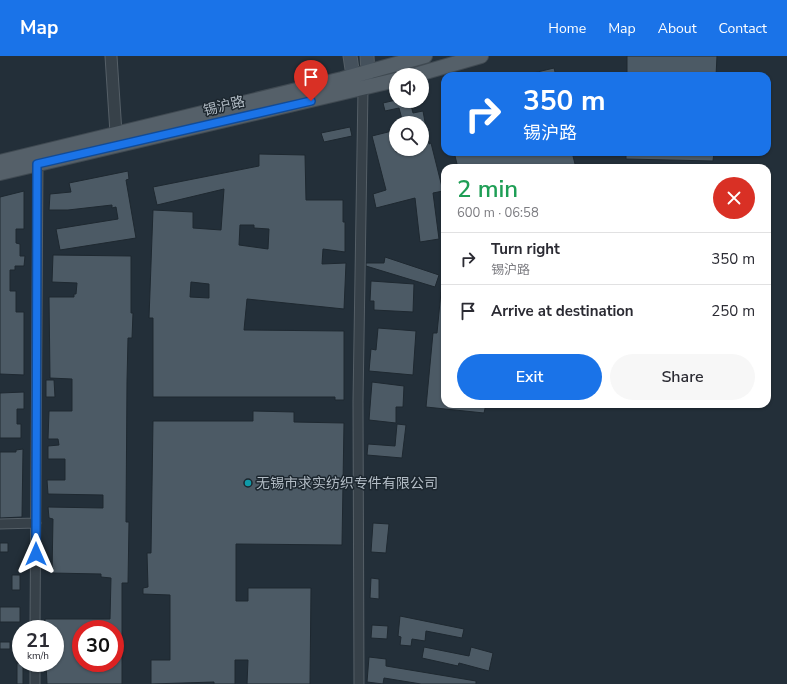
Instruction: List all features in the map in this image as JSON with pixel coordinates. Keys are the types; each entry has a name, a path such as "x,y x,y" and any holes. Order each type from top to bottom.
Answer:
{"main road":[{"path":"350,56 353,76 363,89"},
{"path":"363,89 368,72 367,56"},
{"name":"锡沪路","path":"0,174 38,158 116,133 353,76 425,56"},
{"path":"429,71 481,56"},
{"name":"锡沪路","path":"0,162 38,158 363,89 389,82"}],"street":[{"path":"111,56 116,133"},
{"path":"359,684 358,401 363,89"},
{"path":"35,620 38,158"},
{"path":"0,524 36,523"},
{"path":"35,672 35,684"}],"building":[{"path":"627,56 717,56 716,72 627,72"},
{"path":"554,68 555,72 537,72"},
{"path":"389,102 389,108 399,108 385,111 383,103"},
{"path":"399,108 412,108 413,113 423,111 424,116 401,116"},
{"path":"350,127 352,136 324,142 321,133"},
{"path":"389,132 389,156 429,156 429,144 431,143 441,183 441,191 433,193 439,239 420,242 415,198 376,208 373,194 386,190 372,136"},
{"path":"259,154 305,155 306,200 343,200 345,252 323,249 322,264 346,263 344,309 247,299 244,330 344,331 344,400 335,400 335,397 153,397 153,318 149,318 153,210 193,212 193,228 221,230 224,189 157,205 153,187 259,166","holes":["240,225 254,225 254,228 269,229 268,249 239,245","191,282 209,284 209,298 190,297"]},
{"path":"455,156 573,156 575,164 457,164"},
{"path":"626,156 714,156 713,161 626,159"},
{"path":"128,171 129,179 126,180 136,238 60,250 56,229 118,219 116,207 112,208 112,205 68,210 49,210 50,194 71,192 69,183"},
{"path":"24,191 24,229 16,229 16,243 20,244 20,256 25,256 24,266 15,266 15,270 10,270 10,291 16,291 16,312 24,312 24,375 0,374 0,197"},
{"path":"53,255 131,256 131,313 133,313 132,338 128,338 127,381 126,522 129,522 128,583 122,583 122,620 72,620 72,672 122,672 122,684 47,684 46,672 64,672 64,620 45,619 110,619 111,578 101,577 101,574 52,573 53,519 49,518 48,507 103,508 103,495 48,494 47,480 65,480 65,459 48,459 48,446 59,445 58,439 48,439 49,411 72,411 72,379 50,378 49,297 74,297 74,294 76,294 77,283 52,282"},
{"path":"385,257 439,275 435,287 366,266 366,263 384,263"},
{"path":"371,281 414,284 413,312 374,310 374,301 370,301"},
{"path":"441,292 441,408 485,408 484,413 426,407 433,333 437,333"},
{"path":"378,328 416,331 413,375 369,371 371,349 376,350"},
{"path":"46,380 54,380 55,397 46,397"},
{"path":"372,382 404,386 403,407 396,407 396,423 369,420"},
{"path":"24,392 24,409 17,409 17,424 21,424 21,438 0,438 0,393"},
{"path":"253,411 294,412 294,422 344,423 342,545 236,544 236,601 248,601 248,588 311,588 310,684 247,684 248,660 235,660 235,684 214,684 214,682 151,684 151,660 170,660 170,595 143,594 143,588 148,587 147,553 151,553 153,421 253,421"},
{"path":"397,424 406,425 402,458 367,455 368,444 395,446"},
{"path":"23,449 22,517 0,518 0,452 16,452 16,450"},
{"path":"373,523 389,524 386,553 371,552"},
{"path":"0,543 8,543 8,552 0,552"},
{"path":"12,575 20,575 20,590 12,590"},
{"path":"371,578 379,579 379,599 370,598"},
{"path":"0,607 20,607 20,620 0,622"},
{"path":"400,616 464,629 462,638 426,631 425,641 412,639 411,646 400,645 401,637 398,636"},
{"path":"372,625 388,626 387,639 371,638"},
{"path":"0,642 10,642 10,649 0,649"},
{"path":"424,647 469,656 471,647 493,653 489,671 459,663 458,666 422,658"},
{"path":"369,657 386,659 386,666 476,681 476,684 421,684 384,678 383,684 367,682"},
{"path":"17,672 23,672 23,684 17,684"}],"place":[{"name":"无锡市求实纺织专件有限公司","path":"248,483"}],"route":[{"path":"36,554 37,164 311,101"}]}
